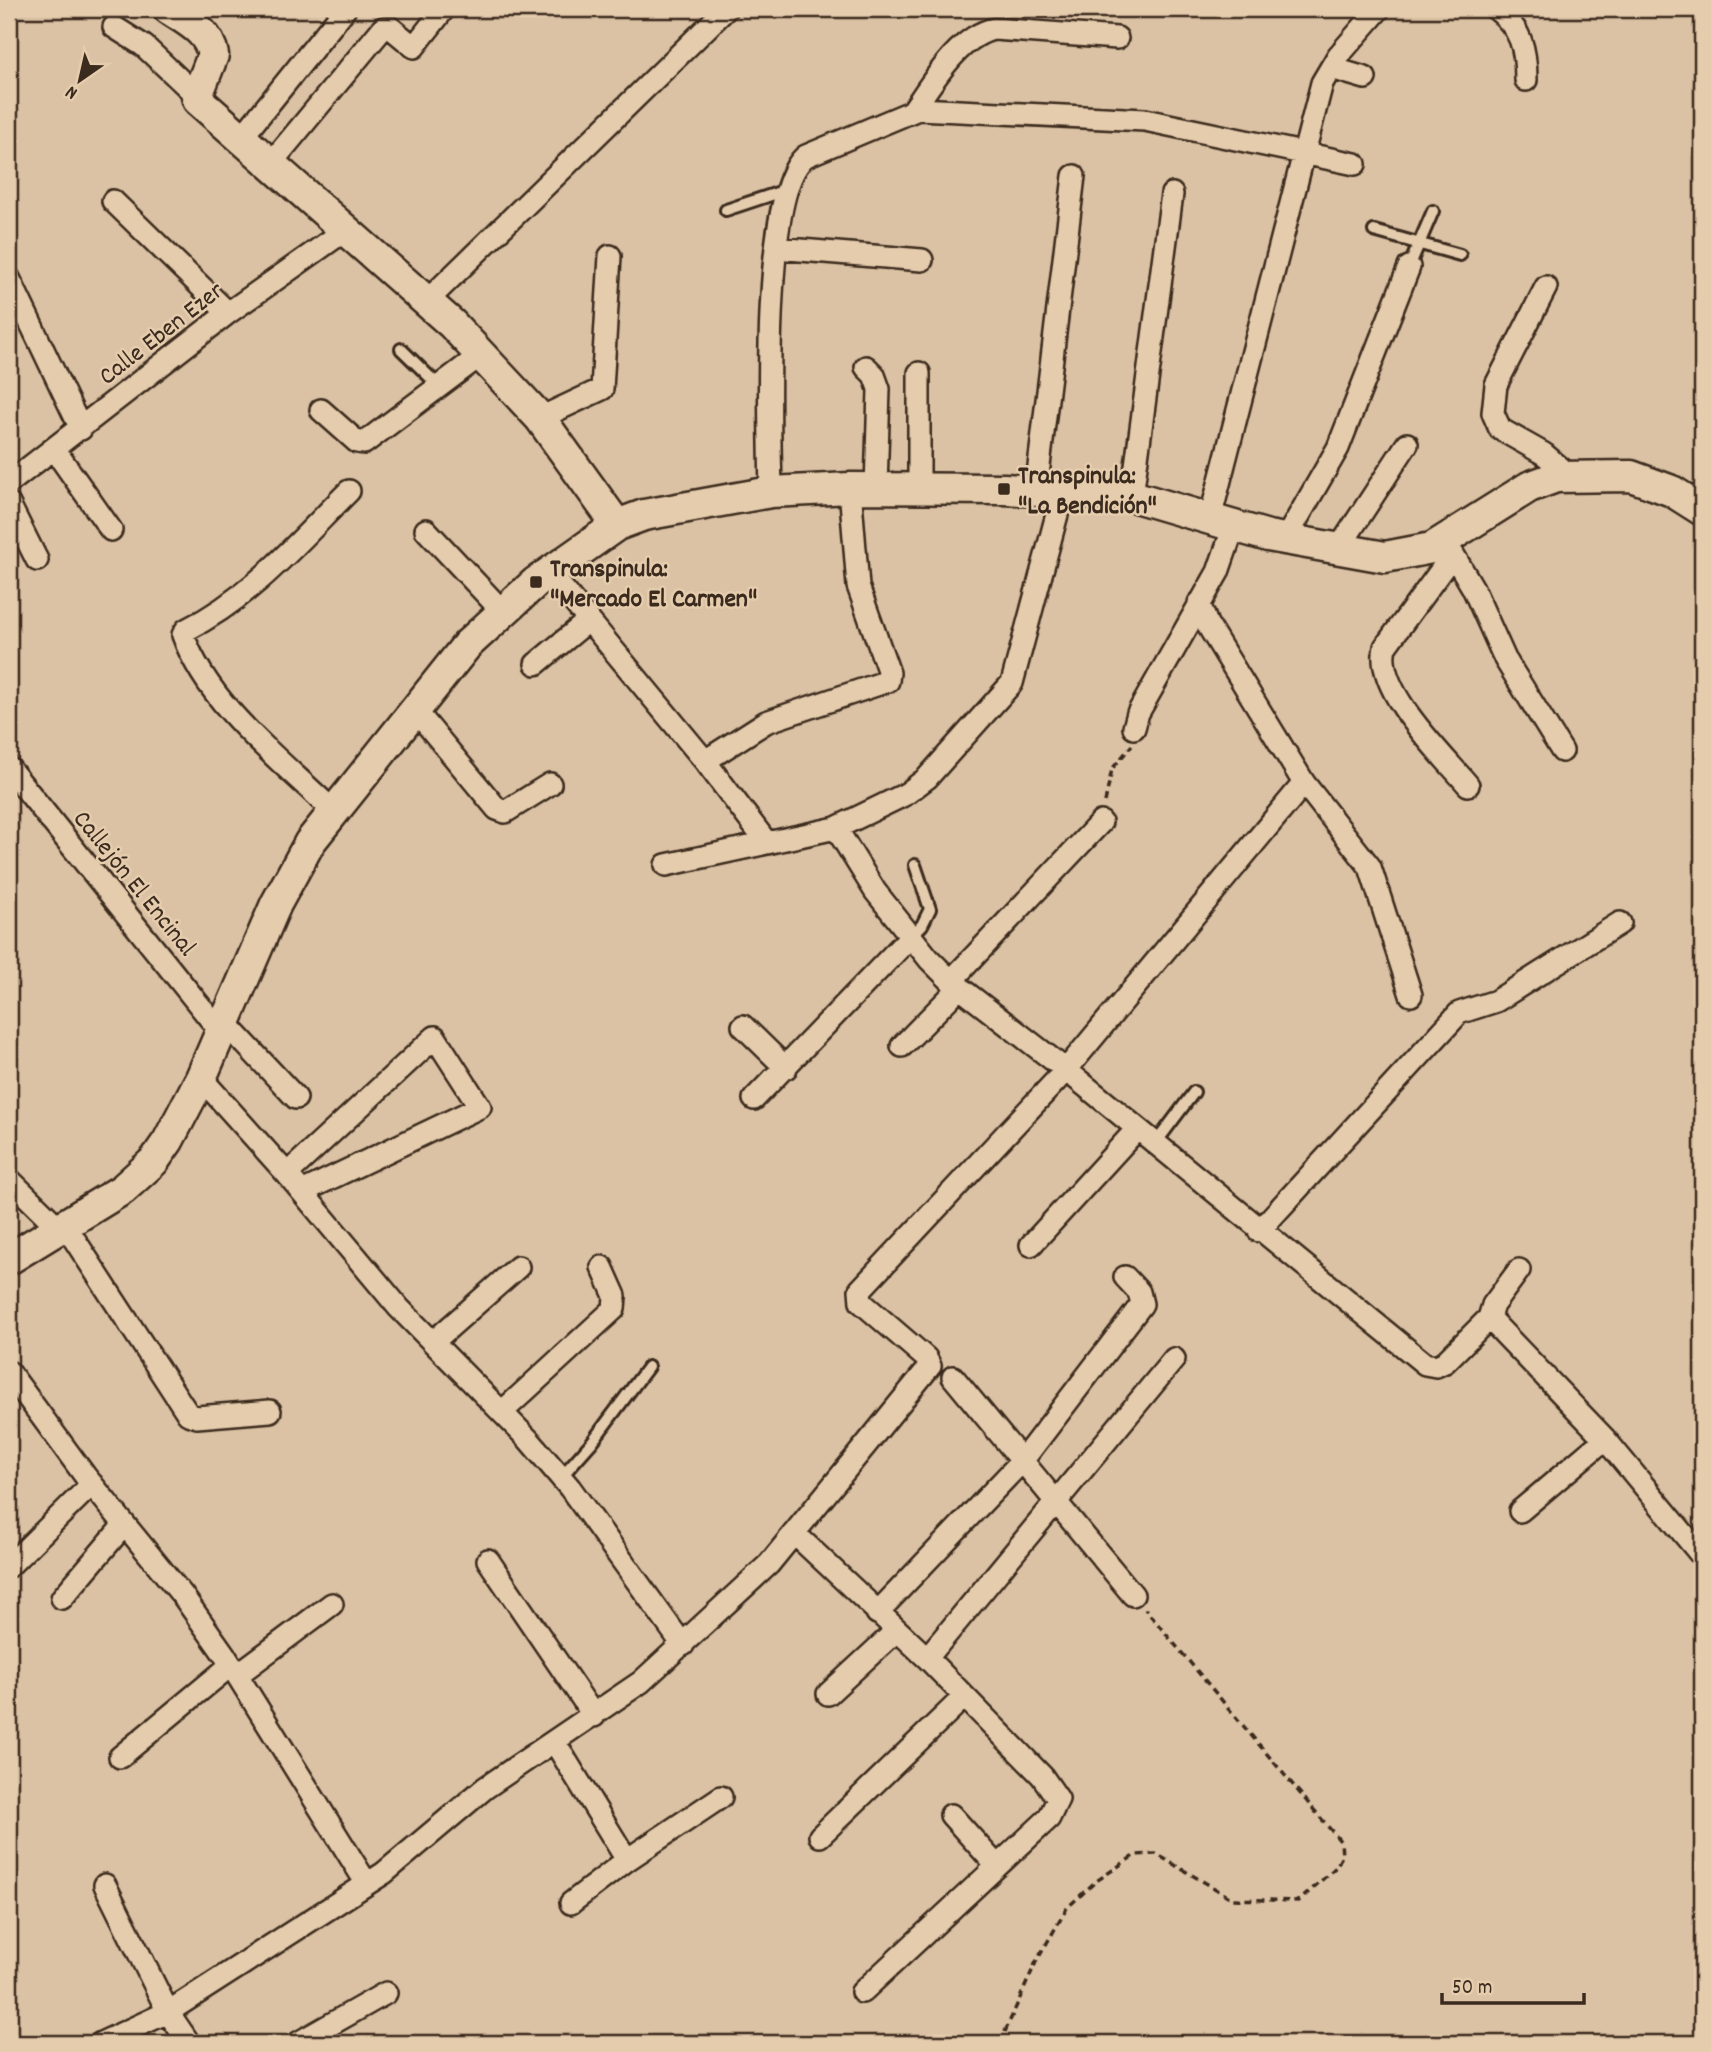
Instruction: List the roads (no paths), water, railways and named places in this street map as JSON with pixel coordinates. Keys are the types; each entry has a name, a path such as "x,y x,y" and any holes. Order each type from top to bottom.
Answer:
{"street":[{"path":"169,9 199,29 212,48 213,55 197,96"},
{"path":"243,136 345,9"},
{"path":"272,162 383,28 391,28 414,47 444,9"},
{"path":"427,301 726,9"},
{"path":"1134,728 1138,713 1218,572 1222,522 1322,83 1379,9"},
{"path":"1496,9 1516,29 1526,51 1526,80"},
{"path":"114,27 144,46 427,301 482,354 540,418 617,525"},
{"path":"913,110 935,78 982,32 994,29 1117,38"},
{"path":"1331,68 1365,78"},
{"path":"771,492 768,339 776,248 789,190 798,164 806,156 913,110 1145,120 1190,127 1304,155 1355,164"},
{"path":"666,865 836,828 905,794 927,778 1012,683 1049,491 1074,176"},
{"path":"1132,496 1172,194"},
{"path":"113,201 228,313"},
{"name":"Calle Eben Ezer","path":"9,482 228,313 347,229"},
{"path":"776,248 922,260"},
{"path":"540,418 602,389 610,256"},
{"path":"1285,540 1338,448 1409,267"},
{"path":"9,278 81,429"},
{"path":"1546,287 1496,385 1493,413 1500,429 1544,454 1570,476"},
{"path":"321,410 357,442 364,443 482,354"},
{"path":"705,761 766,722 888,681 889,673 858,586 863,488 879,389 874,375 866,367"},
{"path":"919,373 919,488"},
{"path":"1337,551 1407,444"},
{"path":"54,449 111,530"},
{"path":"1468,785 1401,703 1389,676 1384,652 1448,548 1541,481 1570,476 1631,476 1672,491 1702,510"},
{"path":"9,1259 123,1189 154,1161 201,1078 290,877 310,842 467,645 550,572 617,525 644,514 771,492 863,488 1049,491 1132,496 1285,540 1337,551 1400,556 1448,548"},
{"path":"334,812 248,729 204,679 183,635 244,595 349,491"},
{"path":"9,504 37,560"},
{"path":"426,530 503,612"},
{"path":"1448,548 1473,588 1505,659 1562,751"},
{"path":"550,572 705,761 767,843"},
{"path":"1199,603 1208,624 1304,783 1370,867 1411,995"},
{"path":"536,664 589,620"},
{"path":"415,710 497,810 505,812 550,784"},
{"name":"Callejón El Encinal","path":"9,768 222,1026 296,1098"},
{"path":"101,2043 168,2012 367,1884 405,1857 477,1793 594,1716 683,1645 757,1577 795,1534 930,1366 926,1358 861,1302 860,1290 1066,1070 1304,783"},
{"path":"902,1046 1101,822"},
{"path":"836,828 875,891 910,937 955,984 1066,1070 1258,1231 1424,1364 1436,1366 1445,1362 1489,1318 1493,1305 1519,1270"},
{"path":"1258,1231 1460,1013 1496,1001 1620,923"},
{"path":"754,1099 910,937"},
{"path":"743,1026 786,1068"},
{"path":"287,1174 435,1037 480,1107 302,1192"},
{"path":"201,1078 287,1174 399,1308 502,1412 561,1477 683,1645"},
{"path":"1031,1245 1137,1129"},
{"path":"9,1179 62,1226 188,1414 197,1417 270,1411"},
{"path":"433,1342 518,1267"},
{"path":"502,1412 614,1309 615,1296 602,1267"},
{"path":"877,1613 1022,1461 1142,1304 1139,1292 1125,1277"},
{"path":"1489,1318 1605,1439 1702,1556"},
{"path":"927,1658 1174,1359"},
{"path":"9,1372 92,1485 183,1596 234,1670 367,1884"},
{"path":"953,1377 1133,1595"},
{"path":"1520,1511 1605,1439"},
{"path":"9,1566 92,1485"},
{"path":"62,1598 124,1525"},
{"path":"795,1534 927,1658 1042,1776 1058,1799 1049,1818 862,1992"},
{"path":"488,1560 594,1716"},
{"path":"120,1757 234,1670 332,1604"},
{"path":"828,1694 896,1631"},
{"path":"820,1836 964,1697"},
{"path":"554,1741 626,1860"},
{"path":"571,1903 626,1860 721,1797"},
{"path":"951,1815 996,1865"},
{"path":"105,1885 168,2012 189,2043"},
{"path":"298,2043 386,1993"}],"lane":[{"path":"726,210 789,190"},
{"path":"1409,267 1433,211"},
{"path":"1374,231 1460,255"},
{"path":"401,349 439,386"},
{"path":"910,937 922,925 930,909 915,865"},
{"path":"1155,1144 1194,1092"},
{"path":"561,1477 592,1443 648,1367"}],"place":[{"name":"Transpinula: \"La Bendición\"","path":"1004,489"},
{"name":"Transpinula: \"Mercado El Carmen\"","path":"536,582"}]}
